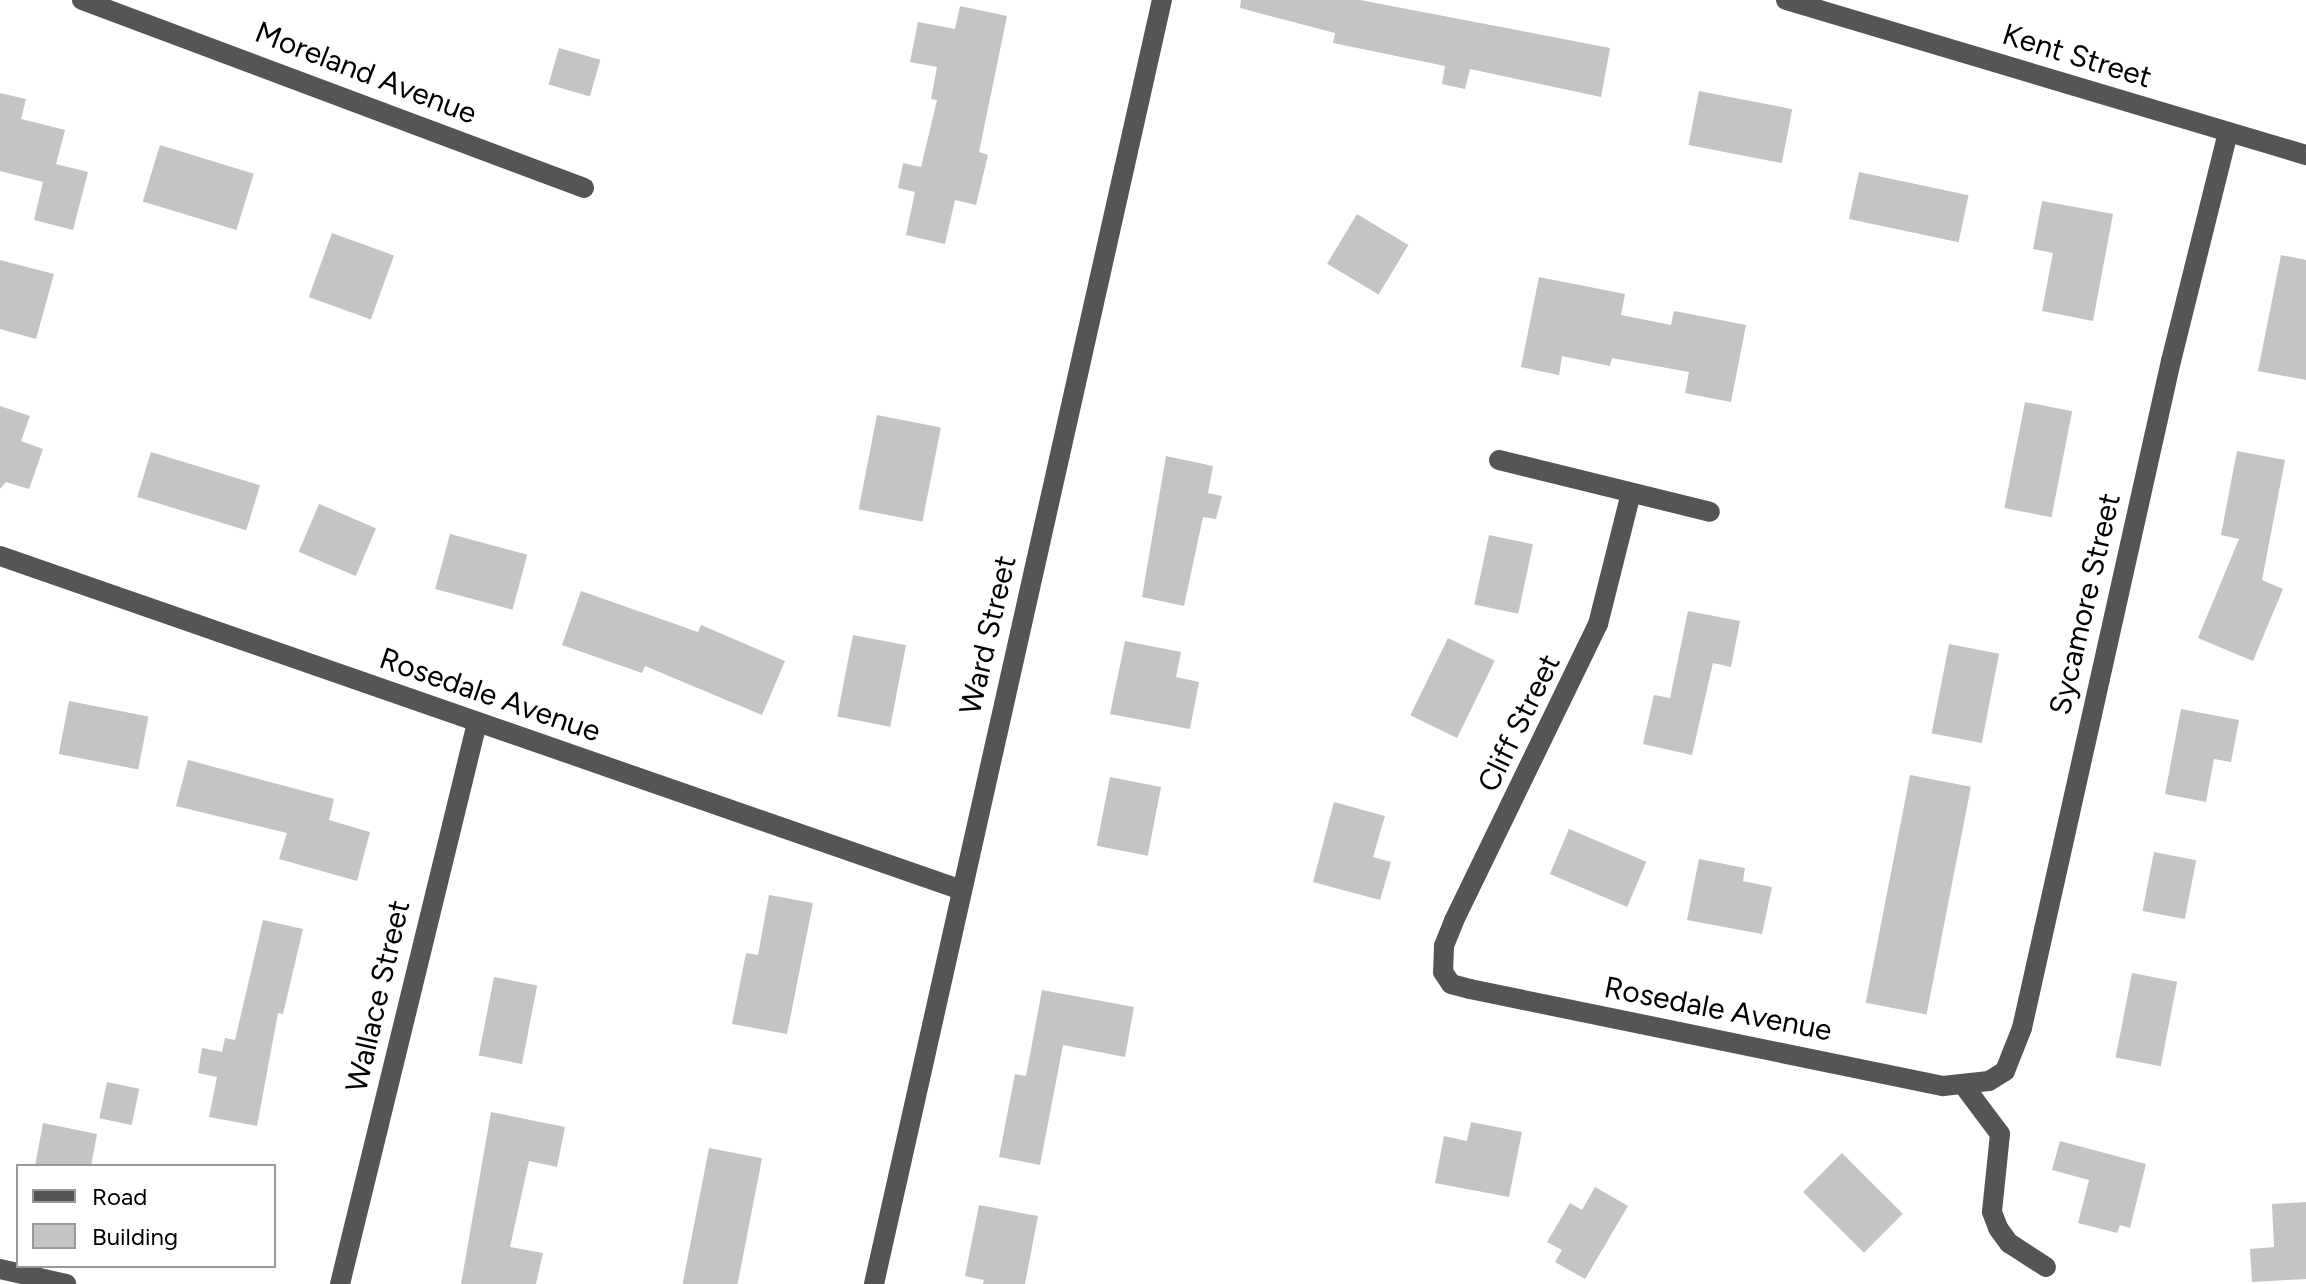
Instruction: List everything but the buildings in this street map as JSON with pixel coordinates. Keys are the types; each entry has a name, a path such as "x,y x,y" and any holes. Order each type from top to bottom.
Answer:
{"street":[{"name":"Moreland Avenue","path":"82,0 584,188"},
{"name":"Ward Street","path":"874,1284 1162,0"},
{"name":"Kent Street","path":"1786,0 2306,155"},
{"name":"Sycamore Street","path":"1989,1081 2005,1071 2022,1028 2171,361 2228,132"},
{"path":"1499,460 1710,512"},
{"name":"Cliff Street","path":"1443,972 1444,946 1454,921 1598,624 1631,493"},
{"name":"Rosedale Avenue","path":"0,556 962,890"},
{"name":"Wallace Street","path":"340,1284 477,723"},
{"name":"Rosedale Avenue","path":"1443,972 1451,984 1470,989 1964,1086 1989,1081"},
{"path":"1964,1086 2000,1134 1992,1212 1998,1228 2009,1243 2046,1267"},
{"path":"0,1269 66,1284"}]}
